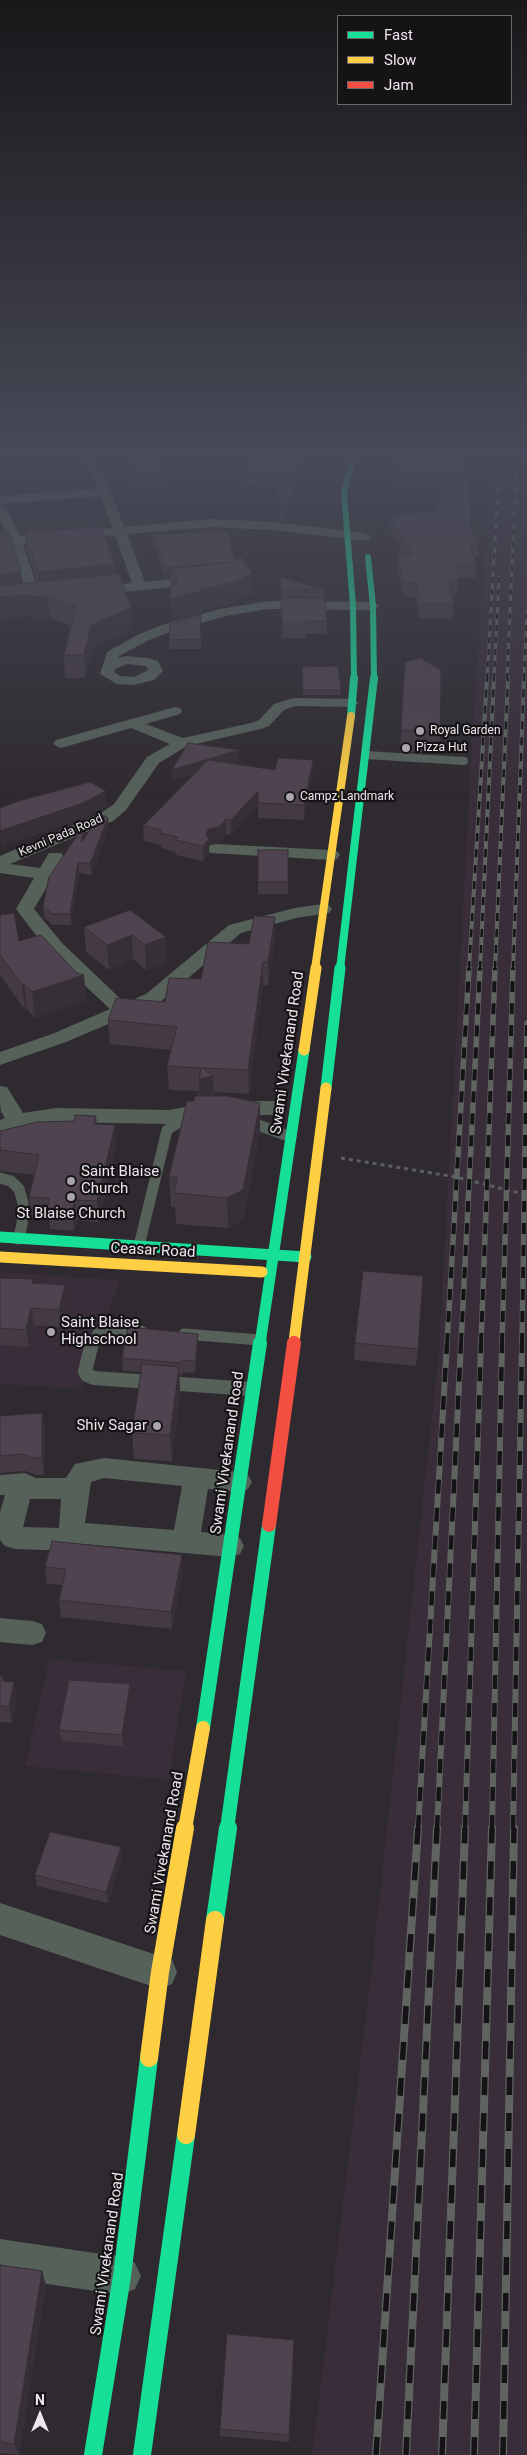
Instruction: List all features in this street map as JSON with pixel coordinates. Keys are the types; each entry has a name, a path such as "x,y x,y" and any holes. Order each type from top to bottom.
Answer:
{"main road":[{"name":"Swami Vivekanand Road","path":"142,2455 306,1257 318,1154 303,1108 323,909 353,699 353,605 350,569"},
{"name":"Swami Vivekanand Road","path":"92,2455 122,2276 160,1972 209,1691 272,1254 291,1137 303,1108 366,755 374,684 373,606 369,569"},
{"path":"353,699 372,694"},
{"name":"Ceasar Road","path":"0,1237 306,1257"},
{"name":"Ceasar Road","path":"0,1257 303,1276"}],"street":[{"path":"17,600 39,598 27,569"},
{"path":"134,569 140,586"},
{"path":"82,593 214,579"},
{"path":"268,605 278,588"},
{"path":"112,664 112,655 116,651 170,627 225,612 268,605 373,606"},
{"name":"Kevni Pada Road","path":"0,862 107,817 120,807 153,760 182,743 256,726 264,723 280,707 293,702 353,699"},
{"path":"61,743 176,711"},
{"path":"131,723 182,743"},
{"path":"216,850 331,855"},
{"path":"55,857 25,910 55,947 124,1012"},
{"path":"0,868 46,874"},
{"path":"0,1059 59,1038 124,1012 153,998 192,968 235,929 295,913 323,909"},
{"path":"0,1092 9,1124 56,1115 169,1117 218,1108 303,1108"},
{"path":"230,1546 79,1533 71,1526 76,1490 78,1480 84,1471 104,1468 239,1482"},
{"path":"186,1541 197,1478"},
{"path":"0,1485 25,1483 28,1488"},
{"path":"76,1490 28,1488 19,1492 8,1530 14,1538 70,1540 79,1533"},
{"path":"0,1630 32,1633"},
{"path":"0,1919 160,1972"},
{"path":"0,2258 122,2276"}],"lane":[{"path":"366,755 464,761"},
{"path":"139,1246 167,1130 171,1126 189,1119 228,1119 262,1125 291,1137"},
{"path":"0,1178 11,1181 19,1189 23,1203 22,1225 18,1239"},
{"path":"253,1389 94,1378 87,1375 85,1370 93,1339 103,1330 260,1340"}],"path":[{"path":"318,1154 456,1178 527,1195"}],"shaded area":[{"path":"484,569 527,569 527,2455 312,2455 371,1975 439,1351 471,760"},
{"name":"Saint Blaise Highschool","path":"0,1272 120,1280 81,1389 0,1384"},
{"path":"49,1659 186,1671 169,1780 25,1766"}],"building":[{"path":"0,569 20,569 21,572 0,575"},
{"path":"37,569 71,569 38,572"},
{"path":"171,569 248,569 252,574 235,582 201,589 201,591 170,599 171,585 178,583"},
{"path":"401,569 455,569 458,580 454,580 455,583 449,583 454,604 420,604 417,583 404,583"},
{"path":"119,574 131,608 91,625 84,655 64,655 76,607 48,596 0,597 0,586"},
{"path":"280,577 323,589 281,590"},
{"path":"281,597 325,598 327,621 306,621 306,624 282,624"},
{"path":"201,615 200,639 169,640 170,624"},
{"path":"420,658 441,670 440,732 401,730 405,662"},
{"path":"338,666 341,690 303,690 302,667"},
{"path":"188,743 239,750 172,770"},
{"path":"278,758 313,760 304,805 258,803 258,791 231,820 226,819 219,827 208,829 206,835 209,839 203,846 175,840 178,837 160,833 163,830 143,826 208,760 275,770"},
{"path":"90,782 106,791 83,803 0,831 0,808"},
{"path":"104,816 108,818 90,864 78,862 70,914 52,914 43,906 49,877 85,824 81,843 98,818"},
{"path":"258,850 288,850 288,882 258,882"},
{"path":"130,910 166,937 145,945 132,935 107,945 84,927"},
{"path":"14,913 19,941 41,935 77,973 84,975 32,992 24,984 22,985 0,955 0,915"},
{"path":"254,916 275,917 268,962 263,962 248,1070 202,1068 213,1076 199,1079 201,1068 167,1066 177,1027 108,1020 116,998 165,1002 169,978 201,979 208,942 249,944"},
{"path":"195,1096 227,1096 260,1103 243,1190 227,1198 174,1193 177,1177 169,1177 187,1101 194,1101"},
{"name":"St Blaise Church","path":"75,1115 96,1116 94,1124 115,1125 97,1201 75,1200 72,1210 47,1208 50,1198 29,1197 39,1155 0,1150 0,1131 37,1122 74,1121"},
{"path":"363,1271 423,1276 418,1349 355,1343"},
{"path":"0,1278 33,1279 32,1283 65,1285 59,1310 31,1308 26,1330 0,1328"},
{"path":"128,1327 198,1334 195,1361 182,1360 182,1363 122,1358"},
{"path":"142,1364 179,1367 170,1435 132,1433"},
{"path":"42,1413 42,1458 32,1458 22,1454 0,1456 0,1416"},
{"path":"52,1541 182,1555 171,1612 59,1600 66,1569 45,1567"},
{"path":"0,1676 3,1676 2,1681 14,1682 9,1707 0,1706"},
{"path":"69,1680 130,1684 122,1735 59,1730"},
{"path":"50,1832 121,1847 106,1892 35,1875"},
{"path":"0,2265 42,2271 14,2444 0,2442"},
{"path":"227,2334 294,2340 289,2435 220,2429"}],"railway":[{"path":"487,679 493,569"},
{"path":"507,679 512,569"},
{"path":"494,679 499,577"},
{"path":"524,679 527,611"},
{"path":"469,969 487,678"},
{"path":"480,969 494,678"},
{"path":"495,969 508,678"},
{"path":"513,969 524,678"},
{"path":"447,1344 469,968"},
{"path":"461,1344 480,968"},
{"path":"481,1344 495,968"},
{"path":"502,1344 513,968"},
{"path":"522,1344 527,1023"},
{"path":"418,1829 447,1343"},
{"path":"437,1829 461,1343"},
{"path":"465,1829 481,1343"},
{"path":"492,1829 502,1343"},
{"path":"513,1829 522,1343"},
{"path":"376,2455 418,1828"},
{"path":"406,2455 437,1828"},
{"path":"442,2455 465,1828"},
{"path":"474,2455 492,1828"},
{"path":"503,2455 514,1828"}],"traffic: fast":[{"path":"350,569 353,605 354,694 351,716"},
{"path":"326,1088 374,684 373,606 369,569"},
{"path":"203,1728 304,1050"},
{"path":"0,1237 306,1257"},
{"path":"215,1920 269,1525"},
{"path":"93,2455 122,2276 149,2058"},
{"path":"142,2455 186,2135"}],"traffic: slow":[{"path":"304,1050 351,716"},
{"path":"294,1342 326,1088"},
{"path":"0,1257 262,1272"},
{"path":"149,2058 160,1972 203,1728"},
{"path":"186,2135 215,1920"}],"traffic: jam":[{"path":"269,1525 294,1342"}],"place":[{"name":"Royal Garden","path":"420,731"},
{"name":"Pizza Hut","path":"406,748"},
{"name":"Campz Landmark","path":"290,797"},
{"name":"Saint Blaise Church","path":"71,1181"},
{"name":"St Blaise Church","path":"71,1197"},
{"name":"Saint Blaise Highschool","path":"51,1332"},
{"name":"Shiv Sagar","path":"157,1426"}]}
